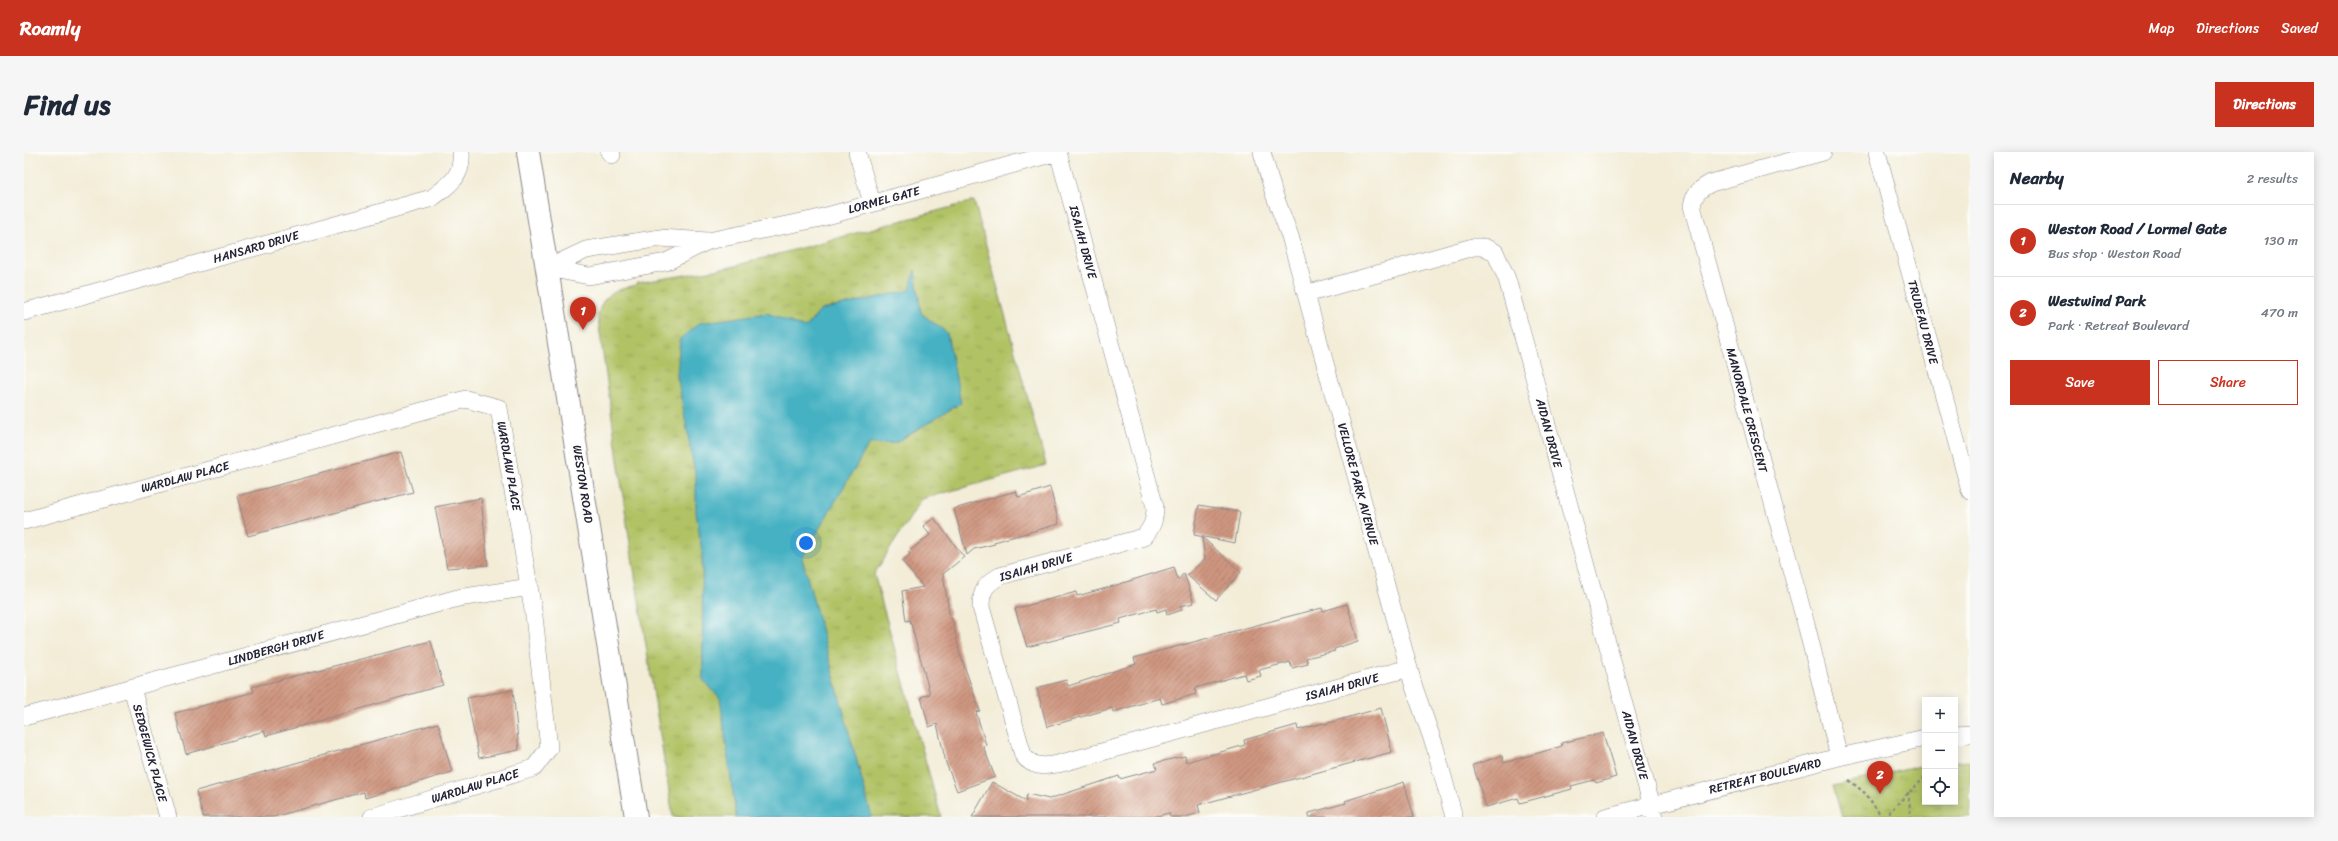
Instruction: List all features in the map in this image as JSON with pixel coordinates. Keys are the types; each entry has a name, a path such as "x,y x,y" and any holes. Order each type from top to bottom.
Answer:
{"main road":[{"name":"WESTON ROAD","path":"528,152 636,817"}],"street":[{"name":"HANSARD DRIVE","path":"24,312 432,198 453,182 462,166 461,152"},
{"path":"857,152 872,203"},
{"name":"LORMEL GATE","path":"548,268 589,276 666,262 708,241 816,219 1058,152"},
{"name":"ISAIAH DRIVE","path":"1058,152 1155,507 1155,517 1152,528 1144,537 1000,576 988,583 983,590 981,607 1023,754 1036,765 1046,766 1058,764 1409,668"},
{"name":"VELLORE PARK AVENUE","path":"1262,152 1274,194 1290,236 1409,668 1435,747 1454,817"},
{"name":"MANORDALE CRESCENT","path":"1823,152 1711,183 1696,193 1693,197 1692,206 1807,628 1839,757"},
{"name":"TRUDEAU DRIVE","path":"1877,152 1970,491"},
{"name":"LORMEL GATE","path":"548,268 586,250 660,238 708,241"},
{"name":"AIDAN DRIVE","path":"1306,294 1473,247 1484,247 1495,252 1507,279 1653,811"},
{"name":"WARDLAW PLACE","path":"24,521 466,399 499,408 530,588 549,748 534,768 372,817"},
{"name":"LINDBERGH DRIVE","path":"24,717 458,598 530,588"},
{"name":"SEDGEWICK PLACE","path":"132,688 168,817"},
{"path":"1958,735 1970,734"},
{"name":"RETREAT BOULEVARD","path":"1605,817 1653,811 1839,757 1922,739"}],"path":[{"path":"1849,780 1866,794 1883,817 1922,780"},
{"path":"1908,792 1911,817"}],"green space":[{"path":"974,201 1046,465 922,499 874,574 941,817 673,817 628,531 598,319 602,304 605,299 615,292 636,285 637,283 727,268"},
{"path":"1970,761 1970,817 1842,817 1833,786 1922,766 1922,805 1958,805 1958,762"}],"water":[{"path":"915,270 921,313 947,333 961,403 895,443 869,444 802,558 872,817 736,817 720,698 703,680 702,552 696,512 696,479 677,375 680,339 699,323 767,313 805,328 821,310 910,290"}],"building":[{"path":"401,452 413,492 248,536 237,496"},
{"path":"1050,487 1059,524 994,542 995,544 974,549 967,555 954,509 1016,491 1018,497"},
{"path":"481,498 488,565 447,568 435,507"},
{"path":"1199,505 1240,512 1235,543 1194,535"},
{"path":"934,518 964,557 943,574 950,619 952,618 959,651 980,711 976,712 986,745 983,746 995,777 957,791 946,763 937,724 929,727 921,697 930,694 910,620 906,621 902,591 923,587 902,561 910,554 908,552 930,535 923,526"},
{"path":"1202,537 1241,572 1216,600 1187,575 1205,559"},
{"path":"1174,567 1178,580 1184,573 1194,603 1180,606 1182,610 1167,615 1166,609 1157,612 1156,609 1120,619 1121,623 1027,647 1015,609 1076,592 1077,596"},
{"path":"1347,604 1358,641 1334,649 1335,651 1306,658 1308,664 1292,668 1290,662 1259,670 1261,676 1246,680 1244,674 1195,688 1196,694 1162,704 1160,698 1113,712 1112,708 1047,727 1037,688 1066,680 1068,686 1136,664 1134,658 1294,615 1322,608 1323,611"},
{"path":"431,641 443,685 266,736 264,731 186,754 175,713 254,692 252,687"},
{"path":"513,690 519,750 479,758 467,698"},
{"path":"1381,708 1392,752 1198,805 1200,813 1185,817 1170,817 1169,813 1153,817 972,817 992,782 1026,801 1027,794 1049,799 1119,776 1120,779 1157,769 1155,763 1185,756 1186,762 1245,745 1244,740 1297,725 1298,730"},
{"path":"438,723 452,772 365,798 364,792 273,817 203,817 196,791"},
{"path":"1603,733 1616,777 1596,783 1594,780 1571,786 1572,789 1520,803 1518,798 1486,807 1473,765 1502,756 1504,763 1562,746 1561,743"},
{"path":"1404,782 1414,817 1309,817 1309,813 1346,803 1345,801"}],"place":[{"name":"Weston Road / Lormel Gate","path":"583,330"},
{"name":"Westwind Park","path":"1880,794"}]}
